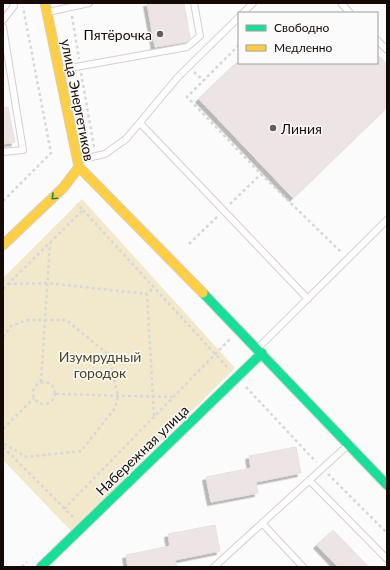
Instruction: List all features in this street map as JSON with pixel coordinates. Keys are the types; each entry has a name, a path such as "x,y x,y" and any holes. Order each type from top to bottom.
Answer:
{"main road":[{"name":"улица Энергетиков","path":"3,246 63,188 78,163 45,8"},
{"path":"78,163 387,485"},
{"name":"Набережная улица","path":"41,567 237,378 260,351"}],"lane":[{"path":"3,20 14,6 13,3"},
{"path":"45,8 70,7 89,3"},
{"path":"59,70 187,47 200,36 194,3"},
{"path":"243,12 253,3"},
{"path":"340,3 349,12"},
{"path":"78,163 105,154 126,139 189,66 238,17"},
{"path":"3,27 23,150 3,152"},
{"path":"378,41 387,50"},
{"path":"140,123 308,299"},
{"path":"260,351 308,299 387,220"},
{"path":"214,567 348,445"},
{"path":"309,480 387,559"},
{"path":"262,523 303,567"}],"path":[{"path":"3,201 51,153 22,3"},
{"path":"70,7 96,156"},
{"path":"238,47 187,97 261,174 348,259"},
{"path":"189,66 204,81"},
{"path":"81,74 88,73"},
{"path":"77,204 237,378 322,468 387,533"},
{"path":"3,289 83,210"},
{"path":"50,242 41,382 33,390 34,398 43,404 49,402 56,394"},
{"path":"8,284 47,283 147,294"},
{"path":"154,287 147,294 154,417"},
{"path":"3,336 11,326 27,320 66,320 108,354 118,396 115,408 81,451 26,457 3,443"},
{"path":"64,509 215,354"},
{"path":"41,382 47,382 54,387 56,394"},
{"path":"56,394 153,398 173,397"},
{"path":"3,429 34,398"},
{"path":"3,447 74,518"}],"green space":[{"name":"Изумрудный городок","path":"82,199 235,368 71,531 3,460 3,278"}],"building":[{"path":"147,3 184,3 190,38 186,42 155,47"},
{"path":"378,55 387,64 387,107 293,198 199,99 236,63 378,64"},
{"path":"8,107 15,142 3,144 3,108"},
{"path":"296,447 301,473 256,482 258,493 211,502 206,477 251,468 249,456"},
{"path":"215,525 220,551 175,560 177,567 128,567 126,555 170,546 168,534"},
{"path":"333,530 369,567 338,567 317,545"}],"traffic: fast":[{"path":"203,293 387,485"},
{"path":"41,567 262,353"}],"traffic: slow":[{"path":"3,245 63,188 79,167 45,3"},
{"path":"79,167 203,293"}],"place":[{"name":"Пятёрочка","path":"160,34"},
{"name":"Линия","path":"273,128"}]}
